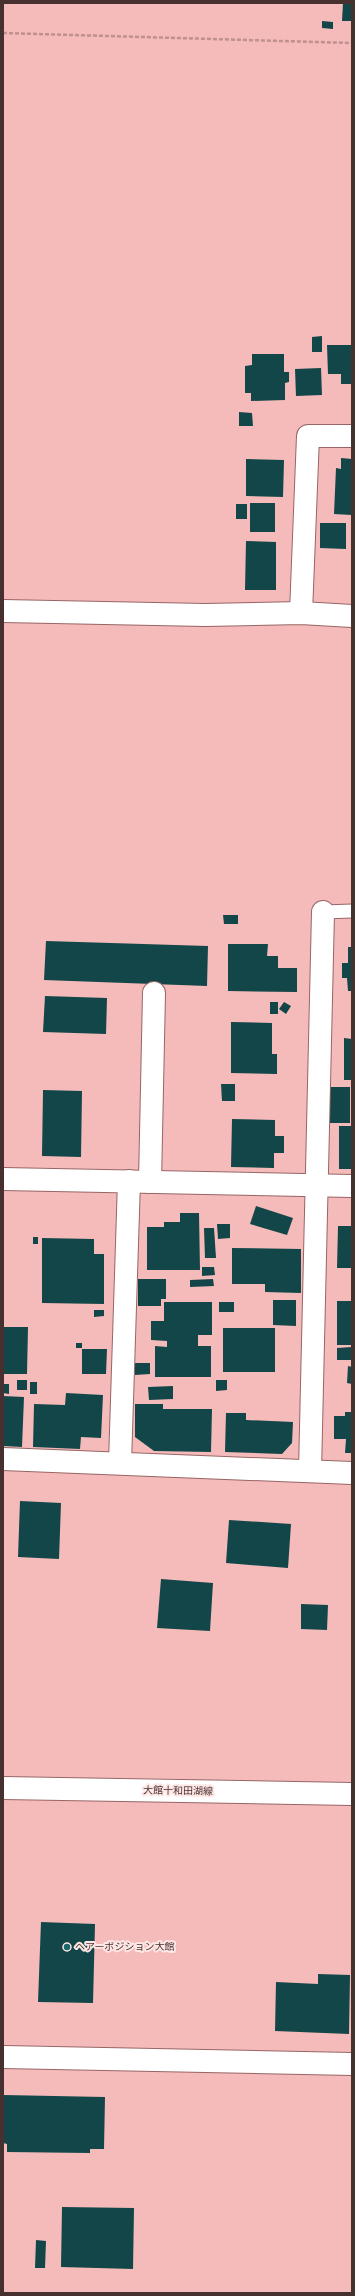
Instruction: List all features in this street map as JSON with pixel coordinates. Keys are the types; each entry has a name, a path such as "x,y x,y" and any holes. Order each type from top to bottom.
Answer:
{"street":[{"path":"302,613 308,436 352,436"},
{"path":"3,611 205,615 302,613 352,616"},
{"path":"310,1471 323,912"},
{"path":"150,1182 154,993"},
{"path":"3,1179 352,1186"},
{"path":"120,1463 129,1181"},
{"path":"3,1459 352,1473"},
{"name":"大館十和田湖線","path":"3,1788 352,1794"},
{"path":"3,2058 352,2064"}],"lane":[{"path":"323,912 352,911"}],"path":[{"path":"3,33 352,43"}],"building":[{"path":"343,3 352,3 352,21 342,21"},
{"path":"322,21 333,22 333,29 322,28"},
{"path":"322,336 322,352 312,352 312,337"},
{"path":"327,345 352,345 352,384 341,384 341,374 328,374"},
{"path":"252,354 284,354 284,372 289,372 289,382 285,383 285,400 251,401 251,393 245,393 245,366 252,365"},
{"path":"321,368 322,395 296,396 295,369"},
{"path":"239,412 252,413 253,426 239,426"},
{"path":"341,458 352,459 352,515 334,514 336,468 341,469"},
{"path":"246,459 284,460 283,497 246,496"},
{"path":"250,503 275,503 275,532 250,532"},
{"path":"236,504 247,504 247,519 236,519"},
{"path":"320,523 346,523 346,549 320,548"},
{"path":"246,541 276,542 276,590 245,590"},
{"path":"223,915 238,915 238,924 224,924"},
{"path":"46,941 208,946 207,986 44,980"},
{"path":"228,944 268,944 267,956 278,956 278,968 297,968 297,992 228,991"},
{"path":"348,947 352,947 352,991 348,991 347,978 342,978 342,963 348,963"},
{"path":"45,996 107,998 106,1034 43,1032"},
{"path":"270,1002 278,1002 278,1014 270,1014"},
{"path":"284,1002 291,1006 286,1014 279,1009"},
{"path":"231,1022 272,1023 272,1054 277,1054 277,1074 231,1073"},
{"path":"344,1038 352,1039 352,1080 344,1080"},
{"path":"221,1084 235,1084 235,1101 222,1101"},
{"path":"329,1087 350,1087 350,1123 329,1123"},
{"path":"43,1090 82,1091 81,1157 42,1156"},
{"path":"232,1119 275,1120 275,1136 284,1136 284,1153 274,1153 274,1168 231,1167"},
{"path":"339,1126 352,1126 352,1169 339,1169"},
{"path":"256,1206 293,1218 287,1235 250,1224"},
{"path":"180,1213 199,1213 200,1270 147,1270 147,1227 164,1227 164,1222 180,1222"},
{"path":"217,1224 230,1224 230,1238 218,1239"},
{"path":"338,1226 352,1226 352,1268 337,1268"},
{"path":"204,1228 214,1228 216,1258 205,1258"},
{"path":"33,1237 38,1237 38,1244 33,1244"},
{"path":"42,1238 94,1239 94,1254 104,1254 104,1304 42,1303"},
{"path":"232,1248 301,1249 301,1293 265,1292 265,1284 232,1284"},
{"path":"202,1267 214,1267 215,1275 202,1276"},
{"path":"138,1279 166,1279 166,1299 161,1299 161,1306 138,1306"},
{"path":"213,1279 214,1286 190,1287 190,1280"},
{"path":"273,1300 296,1300 296,1326 273,1325"},
{"path":"337,1301 352,1301 352,1345 337,1345"},
{"path":"164,1302 212,1302 212,1335 198,1335 198,1346 211,1346 211,1377 155,1377 155,1346 167,1347 167,1341 151,1340 151,1321 164,1321"},
{"path":"219,1302 234,1302 234,1312 219,1312"},
{"path":"94,1310 104,1310 104,1316 94,1317"},
{"path":"3,1327 28,1327 27,1374 3,1374"},
{"path":"223,1328 275,1328 275,1372 223,1372"},
{"path":"76,1343 82,1343 82,1348 76,1348"},
{"path":"352,1347 352,1360 337,1360 337,1348"},
{"path":"82,1349 107,1349 106,1374 82,1374"},
{"path":"135,1363 150,1363 150,1374 135,1375"},
{"path":"348,1366 352,1367 352,1384 347,1383"},
{"path":"17,1380 27,1380 27,1390 17,1390"},
{"path":"216,1380 227,1380 227,1390 216,1391"},
{"path":"30,1382 37,1382 37,1394 30,1394"},
{"path":"3,1384 9,1384 9,1394 3,1393"},
{"path":"173,1386 173,1399 149,1400 148,1387"},
{"path":"66,1393 103,1395 101,1438 81,1437 80,1449 33,1447 34,1404 65,1405"},
{"path":"3,1396 24,1397 22,1447 3,1446"},
{"path":"135,1404 163,1404 163,1409 212,1409 211,1452 154,1451 135,1437"},
{"path":"345,1412 352,1412 352,1453 345,1453 346,1439 334,1439 334,1416 345,1416"},
{"path":"226,1413 246,1413 246,1420 293,1422 292,1443 282,1454 225,1452"},
{"path":"20,1501 61,1503 59,1559 18,1557"},
{"path":"229,1520 291,1524 288,1568 226,1563"},
{"path":"161,1579 213,1583 210,1631 157,1628"},
{"path":"301,1604 328,1605 327,1630 301,1629"},
{"path":"41,1922 95,1924 93,2003 38,2002"},
{"path":"318,1974 350,1975 349,2034 275,2031 276,1982 318,1984"},
{"path":"3,2095 105,2097 104,2149 90,2149 90,2153 7,2152 7,2144 3,2143"},
{"path":"62,2207 134,2208 133,2269 61,2267"},
{"path":"36,2240 46,2241 45,2268 35,2268"}],"place":[{"name":"ヘアーポジション大館","path":"67,1947"}]}
